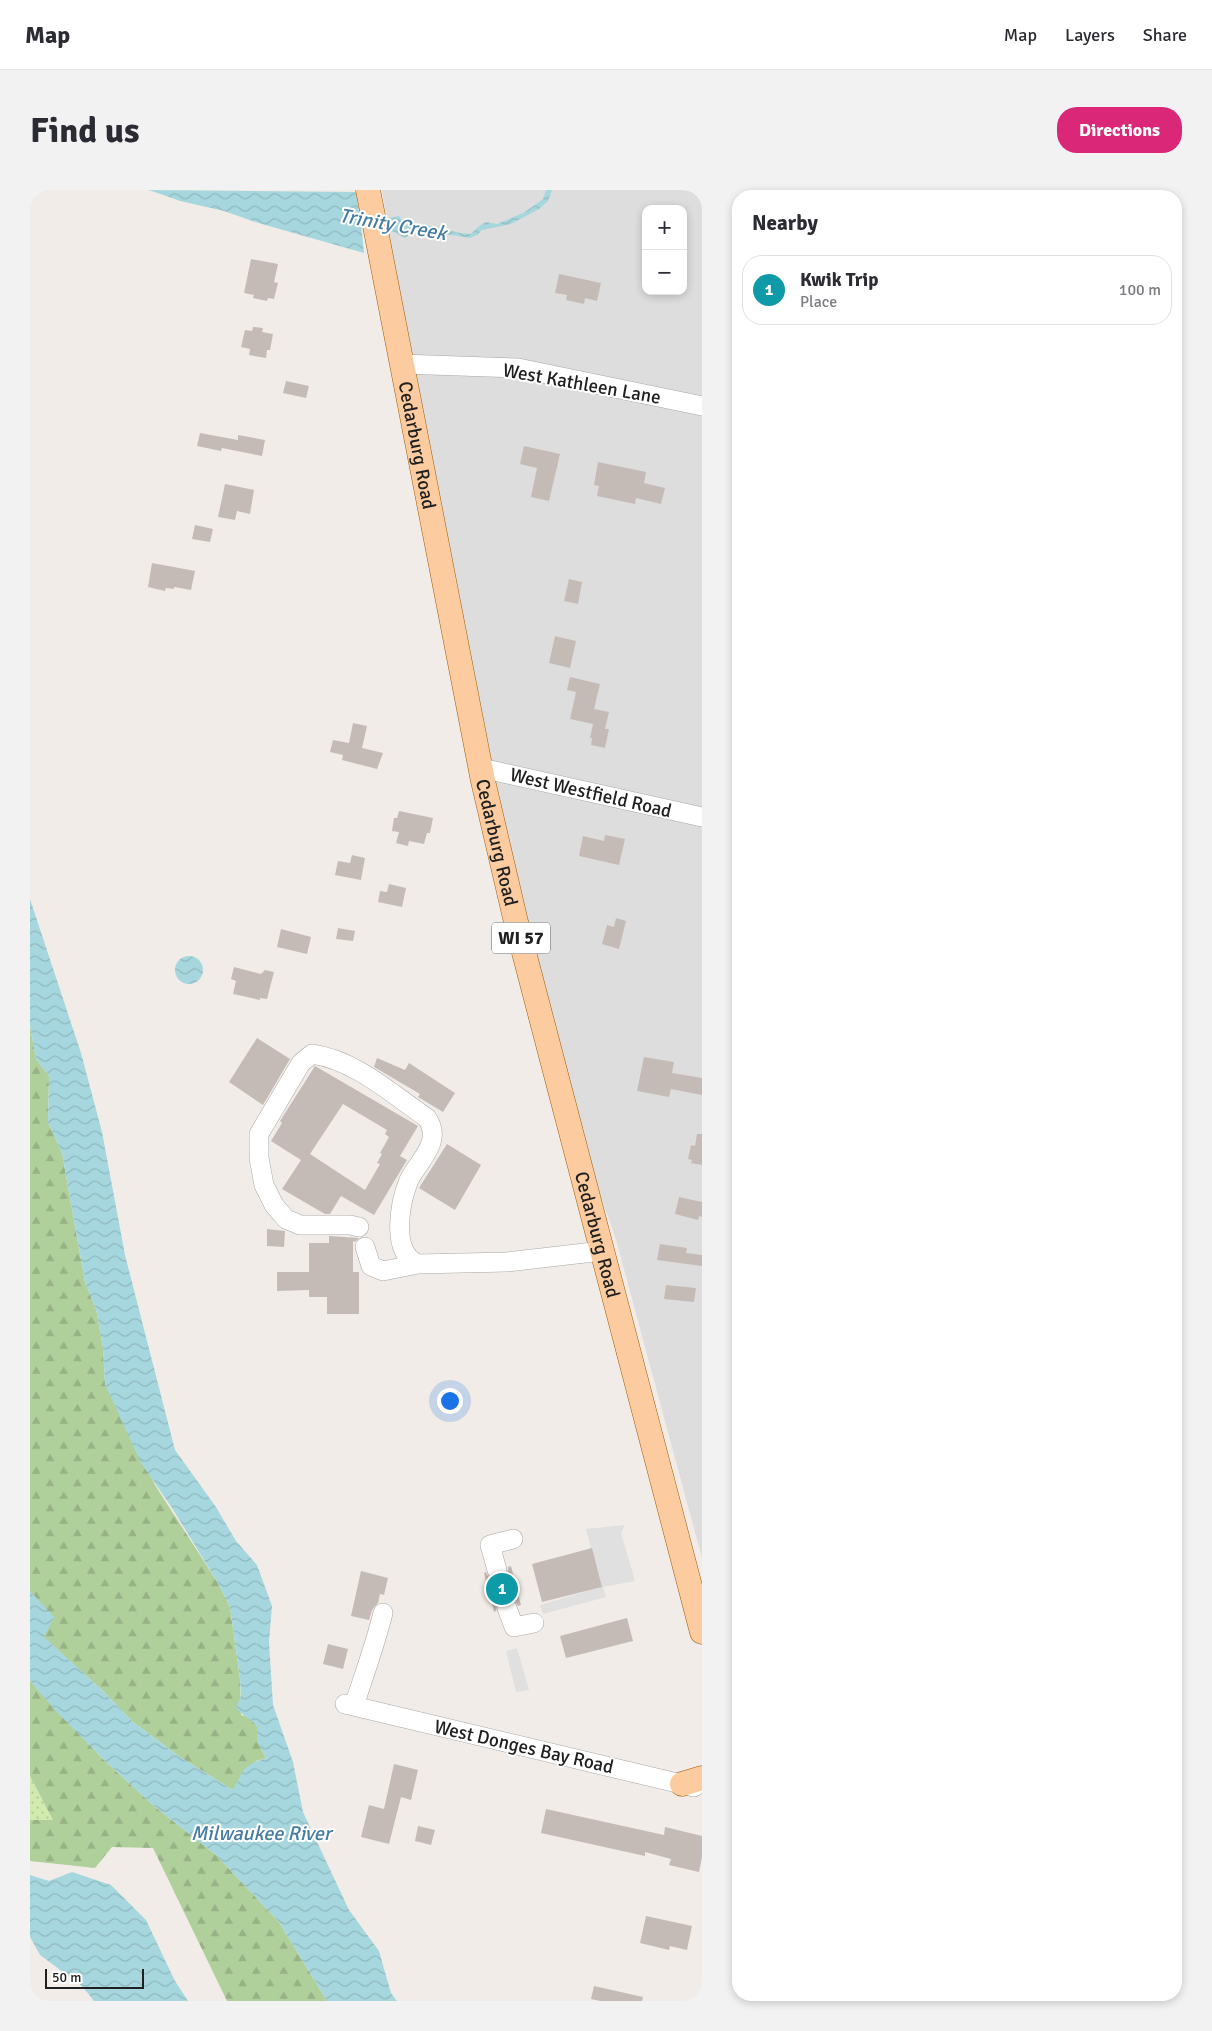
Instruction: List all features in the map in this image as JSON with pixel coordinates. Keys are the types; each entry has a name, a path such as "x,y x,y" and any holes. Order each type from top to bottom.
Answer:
{"main road":[{"name":"Cedarburg Road","path":"368,192 375,236 481,768 516,922 702,1632"}],"street":[{"name":"West Kathleen Lane","path":"402,364 518,368 702,406"},
{"name":"West Westfield Road","path":"481,768 702,817"},
{"path":"418,1264 410,1261 400,1244 399,1220 409,1181 429,1148 433,1135 432,1126 427,1118 362,1072 324,1056 312,1054 301,1063 259,1134 259,1158 264,1185 274,1205 286,1219 300,1225 350,1225 364,1235 371,1266 383,1271 418,1264 507,1262 602,1251"},
{"path":"497,1570 490,1545 513,1539"},
{"path":"507,1608 514,1626 534,1623"},
{"name":"West Donges Bay Road","path":"383,1613 375,1647 350,1705 695,1784"}],"shaded area":[{"path":"382,190 702,190 702,1558 615,1236 556,1074 516,922 400,302"},
{"path":"625,1525 621,1533 635,1581 603,1587 606,1597 543,1614 540,1605 601,1587 586,1529"},
{"path":"517,1648 529,1690 516,1692 506,1651"}],"green space":[{"path":"30,1026 36,1059 49,1076 48,1122 62,1153 85,1282 96,1309 103,1347 105,1384 155,1485 218,1583 230,1607 240,1678 241,1715 250,1718 257,1726 257,1741 266,1758 256,1761 233,1790 180,1757 133,1722 102,1690 43,1637 30,1591"},
{"path":"30,1681 103,1759 154,1806 216,1855 279,1922 327,2001 227,2001 153,1848 112,1847 95,1868 30,1861 30,1820 53,1820 30,1776"},
{"path":"30,1776 53,1820 30,1820"}],"water":[{"name":"Trinity Creek","path":"149,190 356,192 359,212 389,218 399,216 404,224 431,226 471,234 486,222 497,224 525,212 543,199 546,190 552,190 548,201 539,209 511,224 482,230 470,238 414,231 405,238 392,231 361,224 364,253 255,222 224,211 180,201"},
{"name":"Milwaukee River","path":"30,899 81,1053 102,1132 125,1255 175,1450 216,1507 236,1541 257,1565 272,1606 269,1642 273,1705 293,1762 303,1812 349,1910 379,1951 391,1993 397,2001 327,2001 279,1922 216,1855 154,1806 103,1759 56,1711 30,1681 30,1591 54,1617 44,1637 102,1690 133,1722 180,1757 233,1790 239,1777 248,1766 266,1758 257,1741 257,1726 236,1708 241,1696 240,1678 230,1607 218,1583 172,1508 141,1463 105,1384 103,1347 96,1309 85,1282 62,1153 48,1122 49,1076 36,1059 30,1026"},
{"path":"189,956 199,960 203,970 199,980 189,984 179,980 175,970 179,960"},
{"path":"72,1872 111,1885 146,1920 175,1981 188,2001 94,2001 82,1986 40,1955 30,1937 30,1875 49,1881"}],"building":[{"path":"251,259 278,264 274,282 278,283 274,299 268,298 267,301 253,298 254,295 244,293"},
{"path":"559,274 601,283 597,301 585,298 584,304 566,300 567,295 555,293"},
{"path":"253,327 263,328 262,332 273,334 270,350 267,350 266,358 249,355 250,349 241,347 245,330 252,331"},
{"path":"286,381 309,386 306,398 283,393"},
{"path":"200,433 238,440 238,435 265,440 262,456 222,448 221,451 197,446"},
{"path":"524,446 560,454 549,501 531,497 537,468 520,464"},
{"path":"598,462 646,472 644,483 665,488 661,504 636,498 635,504 597,496 599,486 594,485"},
{"path":"225,484 254,490 250,514 237,511 235,520 218,517"},
{"path":"195,525 213,529 210,542 192,539"},
{"path":"152,563 195,571 191,590 174,587 174,589 166,588 165,591 148,587"},
{"path":"569,579 582,582 578,604 564,601"},
{"path":"555,636 576,641 570,668 549,663"},
{"path":"570,677 600,684 594,709 609,712 605,729 609,729 605,748 591,745 592,738 590,738 593,724 570,719 576,692 567,690"},
{"path":"353,723 367,726 362,748 383,753 377,769 342,760 343,755 330,752 333,740 349,743"},
{"path":"399,811 433,818 430,833 427,833 424,844 409,841 408,846 396,843 399,832 392,831 394,818 397,818"},
{"path":"605,835 625,839 619,865 579,856 583,836 604,841"},
{"path":"352,855 365,858 361,880 335,875 338,861 350,863"},
{"path":"389,884 406,888 402,907 378,902 380,891 387,892"},
{"path":"616,918 626,921 619,949 602,944 607,925 614,927"},
{"path":"338,928 355,931 353,941 336,939"},
{"path":"281,929 311,937 307,954 277,947"},
{"path":"234,967 261,974 265,970 274,972 267,999 260,998 260,1000 233,994 236,981 231,979"},
{"path":"257,1038 290,1059 263,1105 229,1082"},
{"path":"644,1057 674,1062 672,1073 702,1078 702,1095 671,1089 669,1097 637,1091"},
{"path":"377,1058 405,1070 409,1063 455,1093 443,1112 418,1097 420,1094 374,1067"},
{"path":"315,1066 418,1126 400,1156 407,1160 374,1215 341,1196 330,1214 325,1214 282,1189 301,1160 271,1141 282,1123 280,1121","holes":["343,1104 387,1130 385,1134 389,1137 380,1153 382,1154 377,1163 380,1164 365,1190 310,1154"]},
{"path":"697,1134 702,1134 702,1165 691,1163 692,1160 688,1159 691,1145 695,1146"},
{"path":"447,1144 481,1165 455,1210 419,1188"},
{"path":"679,1197 702,1202 702,1217 699,1216 698,1220 675,1214"},
{"path":"267,1229 285,1231 284,1247 267,1246"},
{"path":"329,1236 359,1238 355,1242 353,1241 353,1272 359,1272 359,1314 327,1314 327,1297 309,1297 309,1290 277,1291 277,1272 309,1272 309,1243 329,1243"},
{"path":"660,1244 687,1248 686,1253 702,1255 702,1266 657,1260"},
{"path":"666,1285 696,1288 694,1302 664,1299"},
{"path":"592,1548 602,1587 542,1602 532,1564"},
{"path":"511,1566 521,1605 518,1606 515,1600 504,1597 498,1601 496,1611 494,1612 484,1573 486,1572 489,1578 494,1581 500,1581 508,1572 508,1567"},
{"path":"361,1571 388,1578 384,1595 380,1594 378,1603 372,1610 369,1620 351,1616"},
{"path":"627,1618 633,1641 566,1658 560,1636"},
{"path":"328,1644 348,1649 343,1669 323,1664"},
{"path":"394,1764 418,1770 411,1800 401,1797 389,1844 361,1837 369,1805 384,1809"},
{"path":"546,1809 664,1835 665,1827 702,1836 702,1857 699,1872 669,1865 671,1859 645,1852 645,1856 541,1833"},
{"path":"418,1826 435,1830 431,1845 415,1841"},
{"path":"646,1916 692,1926 687,1950 670,1946 669,1950 640,1943"},
{"path":"594,1986 643,1997 642,2001 600,2001 591,1999"}],"tunnel":[{"path":"497,1570 507,1608"}],"place":[{"name":"Kwik Trip","path":"502,1589"}]}
